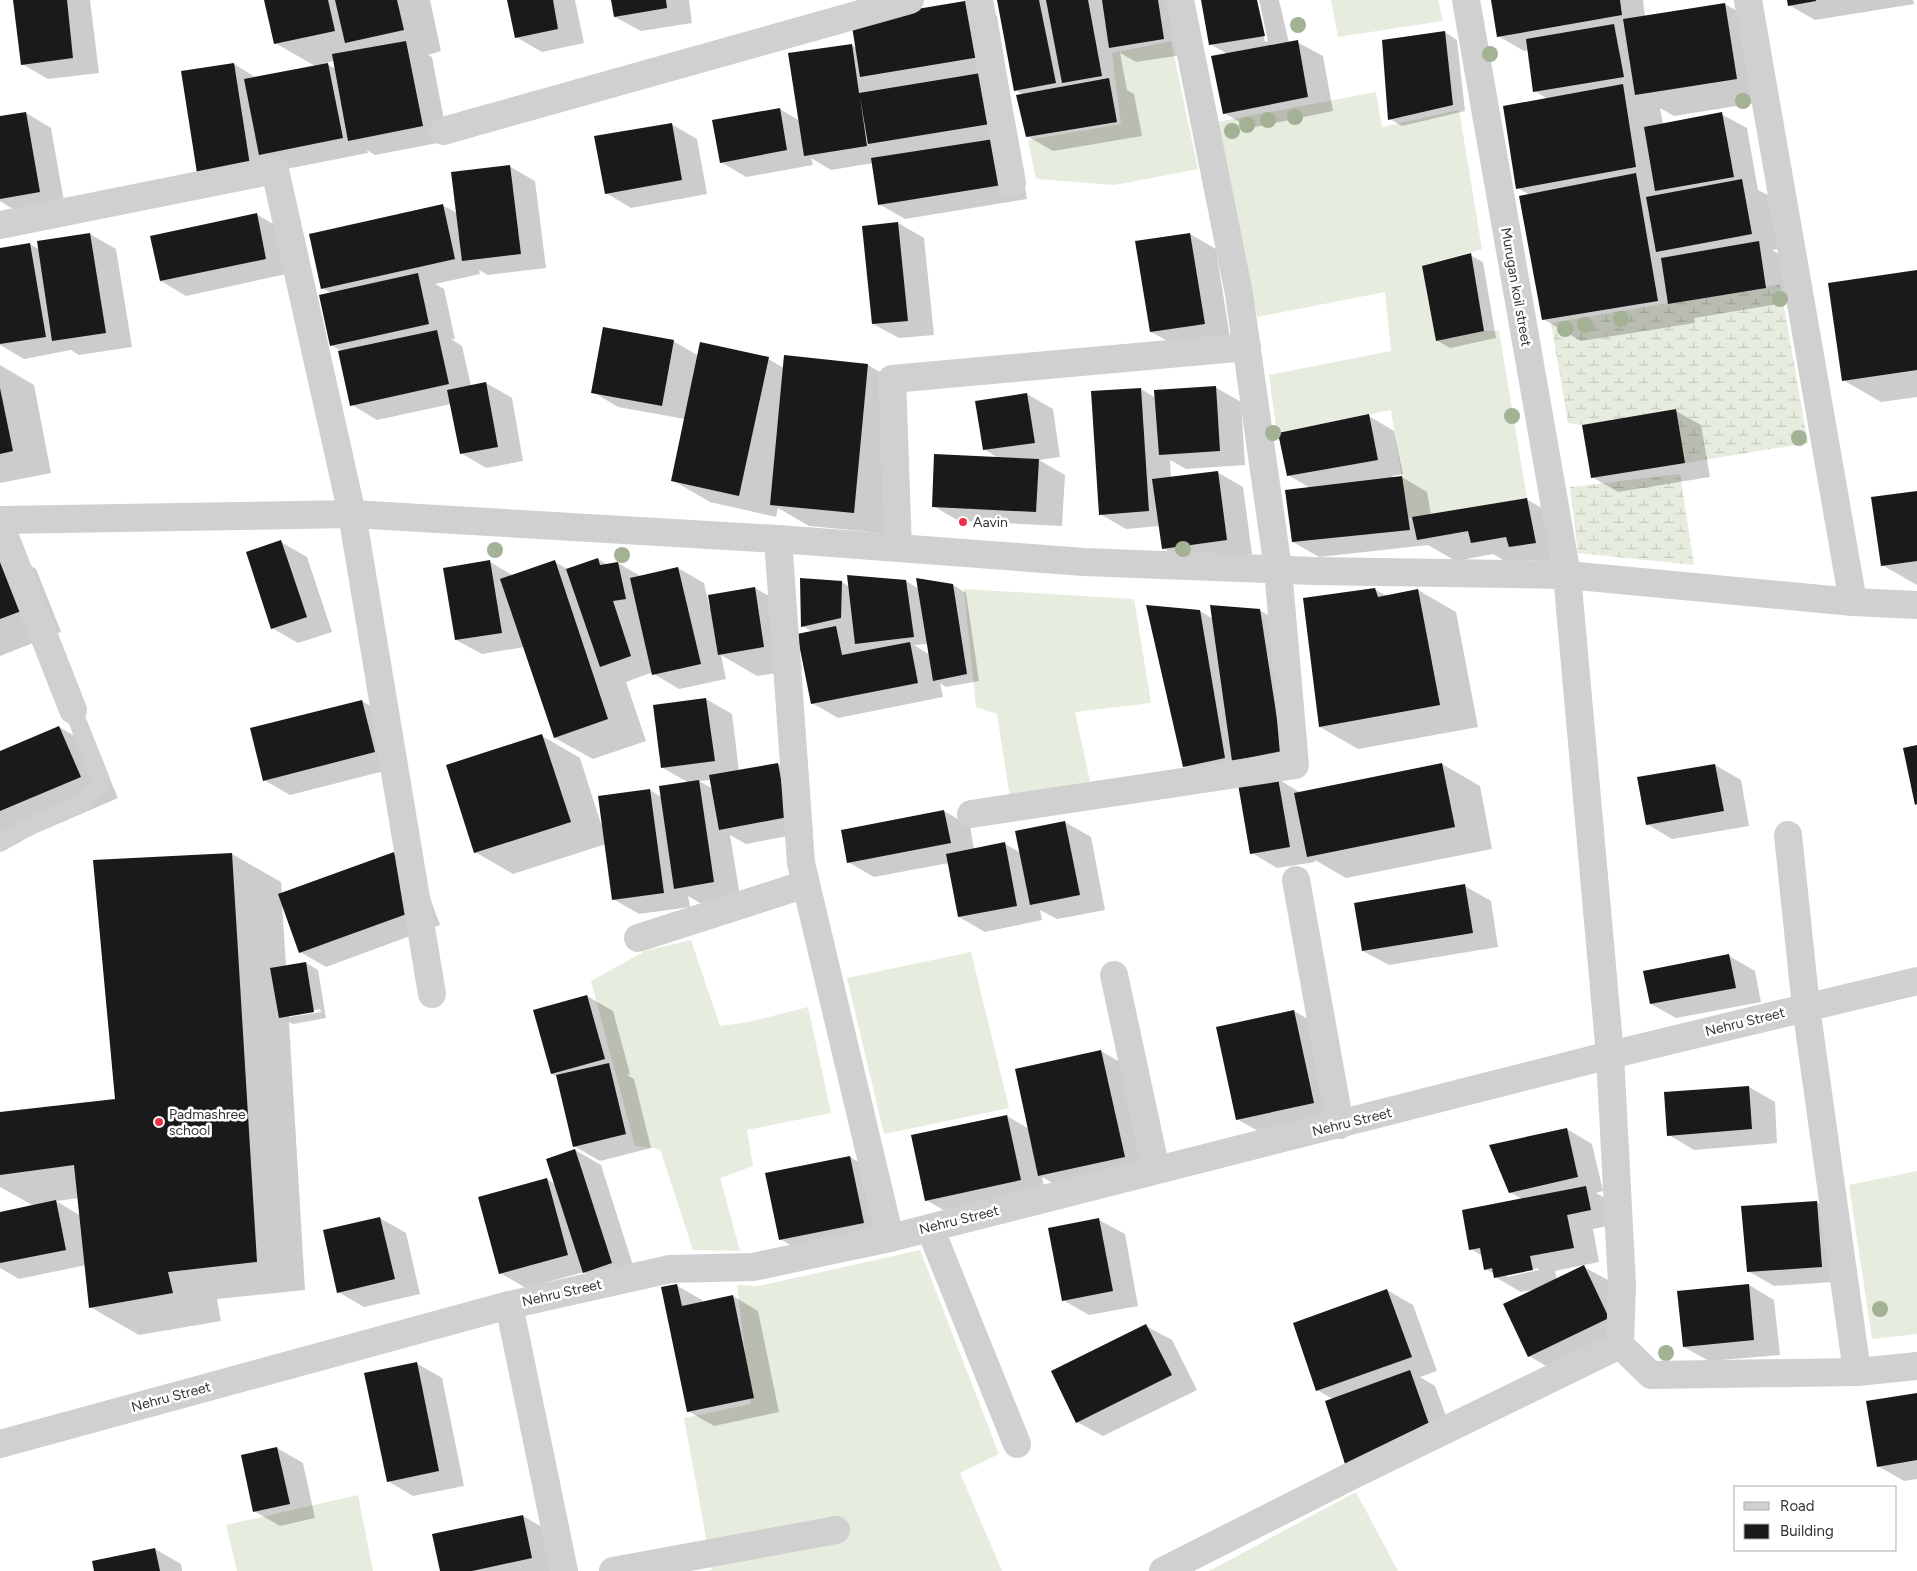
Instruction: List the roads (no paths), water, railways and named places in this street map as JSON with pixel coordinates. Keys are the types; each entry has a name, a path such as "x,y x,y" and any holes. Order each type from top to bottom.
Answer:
{"street":[{"path":"443,130 910,0"},
{"path":"980,0 1012,183"},
{"path":"971,814 1295,764 1278,569 1240,294 1180,0"},
{"name":"Murugan koil street","path":"1466,0 1567,574 1610,1055 1622,1284 1620,1345"},
{"path":"1748,0 1853,602"},
{"path":"0,225 275,170 352,514 432,994"},
{"path":"898,548 892,379 1247,347"},
{"path":"0,520 352,514 778,539 1084,562 1278,569 1567,574 1853,602 1917,605"},
{"path":"0,524 73,710"},
{"path":"778,539 801,863 890,1238"},
{"path":"1788,835 1806,1007 1857,1372"},
{"path":"1296,880 1340,1125"},
{"path":"638,938 806,884"},
{"path":"1114,975 1156,1170"},
{"name":"Nehru Street","path":"0,1444 509,1305 670,1268 753,1267 890,1238 1610,1055 1917,981"},
{"path":"930,1228 1017,1444"},
{"path":"509,1305 564,1571"},
{"path":"1162,1571 1353,1475 1620,1345 1651,1375 1857,1372 1917,1366"},
{"path":"613,1571 836,1530"}],"lane":[{"path":"0,843 36,823 83,803 101,780 73,710"}],"place":[{"name":"Aavin","path":"963,522"},
{"name":"Padmashree school","path":"159,1122"}]}
